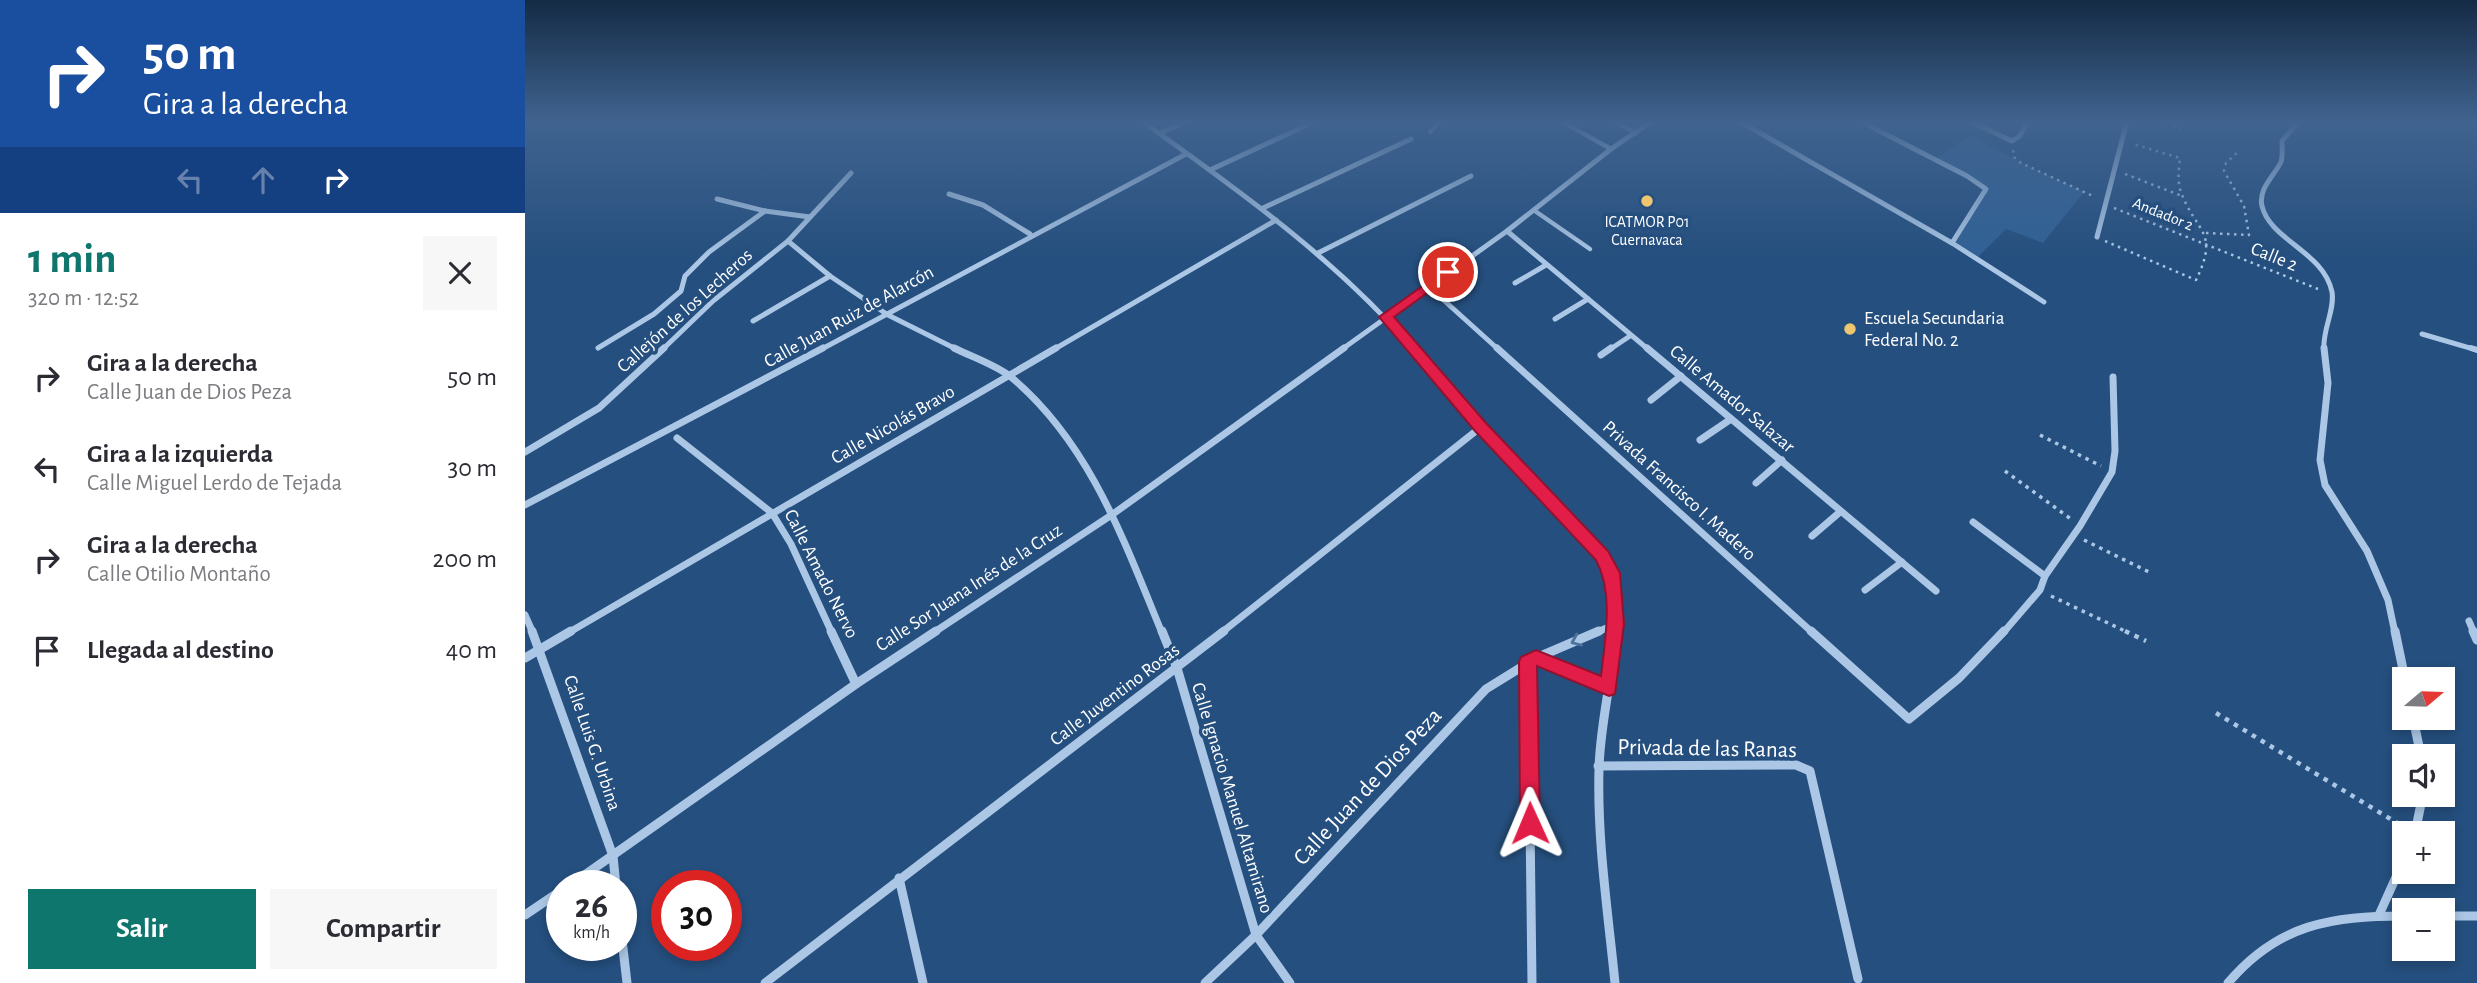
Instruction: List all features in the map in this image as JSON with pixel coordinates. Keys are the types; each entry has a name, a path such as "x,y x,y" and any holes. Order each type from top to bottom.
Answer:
{"street":[{"name":"Calle Juan Ruiz de Alarcón","path":"525,505 670,432 888,315 1030,234 1161,167"},
{"path":"1205,167 1263,208 1318,253 1386,317 1481,427 1606,561 1611,573 1616,624 1598,766 1601,840 1615,983"},
{"path":"1210,170 1217,167"},
{"path":"1263,208 1351,167"},
{"name":"Calle Sor Juana Inés de la Cruz","path":"592,870 856,684 1113,514 1535,211 1589,167"},
{"path":"1819,167 1952,243 2044,302"},
{"path":"1945,167 1986,189 1952,243"},
{"path":"2278,167 2264,188 2261,204 2270,222 2326,274 2332,293 2323,338 2328,383 2320,460 2325,485 2367,551 2388,600 2402,667"},
{"path":"2097,237 2108,203 2113,169"},
{"name":"Callejón de los Lecheros","path":"525,452 607,402 713,301 788,241 851,173"},
{"path":"1318,253 1471,176"},
{"path":"949,194 983,205 1030,234"},
{"path":"717,199 765,211 810,217"},
{"path":"598,348 655,314 681,291 685,276 709,252 765,211"},
{"name":"Calle Nicolás Bravo","path":"525,658 1276,219"},
{"name":"Calle Amador Salazar","path":"1507,231 1936,592"},
{"name":"Calle Ignacio Manuel Altamirano","path":"788,241 830,276 888,315 1010,376 1058,425 1087,467 1113,514 1177,668 1256,935 1290,983"},
{"path":"1515,283 1546,265"},
{"path":"753,321 830,276"},
{"name":"Privada Francisco I. Madero","path":"1428,286 1909,719 1968,669 2040,590"},
{"path":"1555,319 1588,299"},
{"path":"2422,334 2477,350"},
{"path":"1601,355 1630,336"},
{"path":"1651,400 1681,376"},
{"path":"2040,590 2045,576 2080,526 2112,472 2115,451 2113,377"},
{"path":"1700,440 1731,419"},
{"name":"Calle Juventino Rosas","path":"765,983 1177,668 1481,427"},
{"name":"Calle Amado Nervo","path":"677,438 772,513 791,544 856,684"},
{"path":"1756,483 1782,460"},
{"path":"1812,536 1840,512"},
{"path":"1973,522 2045,576"},
{"path":"1865,590 1902,562"},
{"name":"Calle Luis G. Urbina","path":"525,615 540,649 613,856 614,870"},
{"path":"2469,621 2477,640"},
{"name":"Calle Juan de Dios Peza","path":"1205,983 1256,935 1486,689 1532,660 1616,624"},
{"path":"1532,983 1532,660 1609,688"},
{"name":"Privada de las Ranas","path":"1598,766 1796,765 1810,771 1859,979"},
{"path":"899,878 923,983"},
{"path":"2379,915 2393,884"},
{"path":"525,915 546,901"},
{"path":"2228,983 2242,962 2273,938 2311,923 2392,916"},
{"path":"2455,916 2477,916"},
{"path":"624,961 627,983"}],"lane":[{"path":"1535,211 1590,249"}],"path":[{"name":"Andador 2","path":"2029,167 2207,245"},
{"path":"2097,237 2196,280 2203,267 2206,233 2182,196 2179,167"},
{"path":"2206,233 2249,235 2244,206 2224,171 2225,167"},
{"path":"2113,169 2182,196"},
{"name":"Calle 2","path":"2207,245 2266,271 2332,293"},
{"path":"2040,435 2112,472"},
{"path":"2005,471 2080,526"},
{"path":"2073,535 2149,572"},
{"path":"2040,590 2147,641"},
{"path":"2216,713 2394,821"}],"shaded area":[{"path":"1949,167 2029,167 2084,192 2043,243 2006,229 1976,259 1952,243 1986,189"}],"place":[{"name":"ICATMOR P01 Cuernavaca","path":"1647,201"},
{"name":"Escuela Secundaria Federal No. 2","path":"1850,329"}],"route":[{"path":"1448,272 1386,317 1481,427 1602,556 1611,573 1616,624 1609,688 1536,658 1528,662 1530,823"}]}
